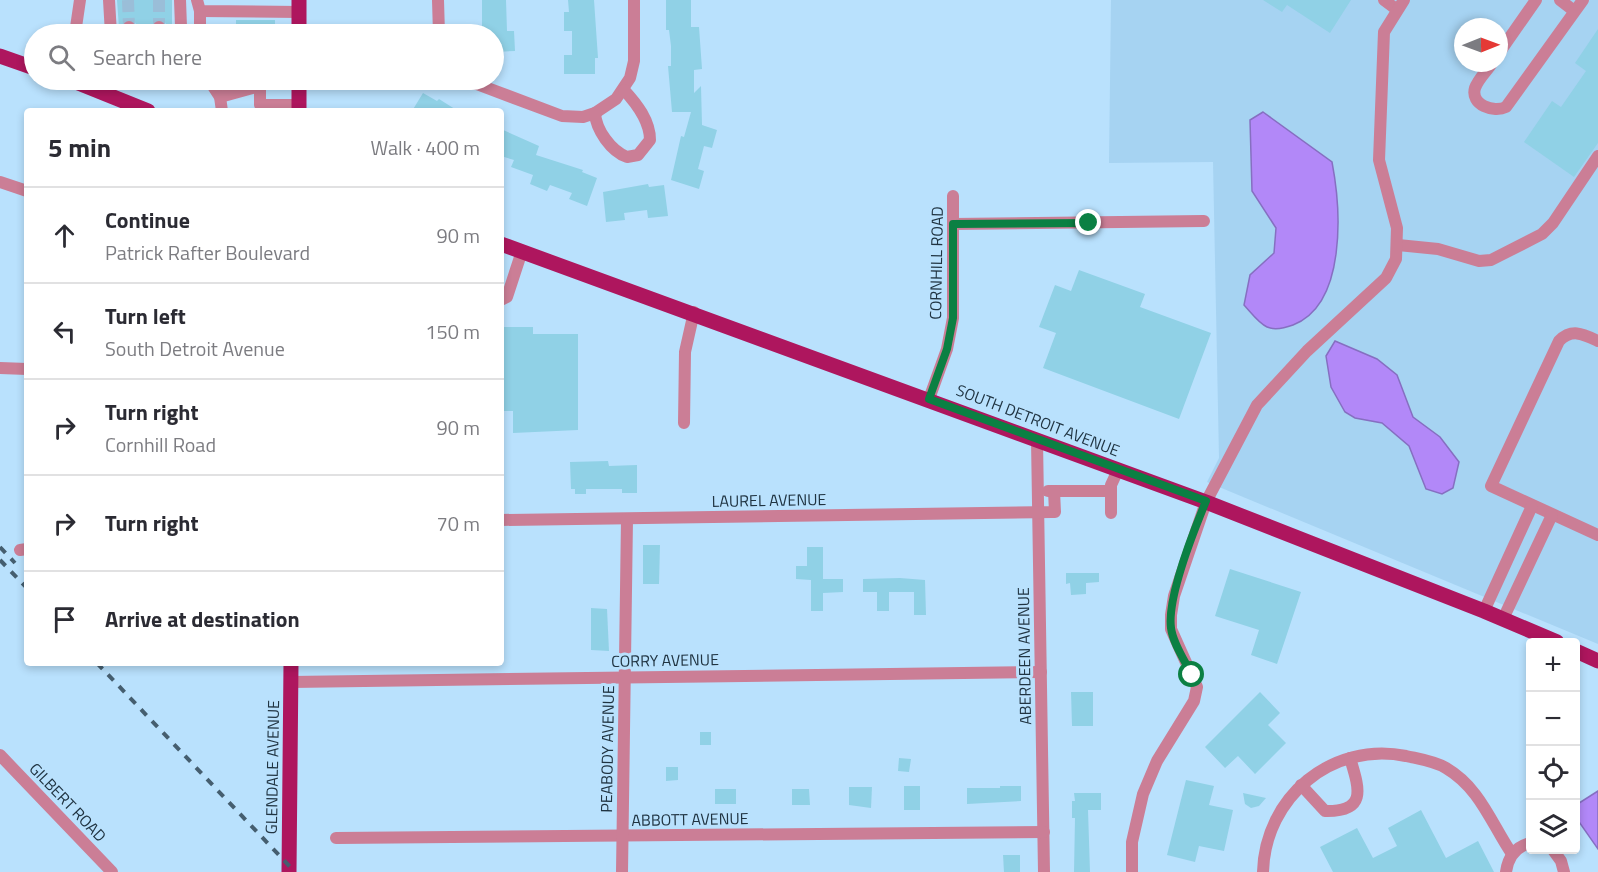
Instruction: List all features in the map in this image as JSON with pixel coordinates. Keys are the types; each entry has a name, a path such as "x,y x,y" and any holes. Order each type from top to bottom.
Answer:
{"main road":[{"path":"298,6 299,24"},
{"path":"0,56 24,64"},
{"path":"96,90 141,108"},
{"path":"299,90 299,108"},
{"name":"SOUTH DETROIT AVENUE","path":"504,245 694,312 1206,501 1548,638"},
{"path":"1580,653 1598,661"},
{"name":"GLENDALE AVENUE","path":"289,872 291,666"}],"street":[{"path":"76,24 80,0"},
{"path":"109,0 110,24"},
{"path":"180,0 182,24"},
{"path":"438,0 439,24"},
{"path":"493,90 562,116 583,117 595,113 616,99 630,78 634,61 634,0"},
{"path":"1132,872 1132,842 1143,794 1157,761 1194,701 1197,687 1171,629 1171,615 1174,596 1206,501 1257,405 1307,351 1386,278 1396,259 1398,245 1395,218 1379,160 1384,32 1400,5 1384,0"},
{"path":"1508,40 1536,0"},
{"path":"1560,0 1574,10"},
{"path":"1486,72 1476,87 1474,95 1478,101 1491,110 1499,111 1506,107 1583,0"},
{"path":"200,24 199,6 298,6"},
{"path":"215,90 220,97 222,108"},
{"path":"220,97 240,90"},
{"path":"260,90 260,105 299,108"},
{"path":"595,113 598,125 611,147 627,157 638,155 650,140 650,129 639,108 624,90"},
{"path":"1398,245 1437,249 1479,261 1499,256 1542,234 1553,223 1598,156"},
{"path":"0,182 24,190"},
{"name":"CORNHILL ROAD","path":"929,399 947,349 953,318 953,196"},
{"path":"953,224 1204,221"},
{"path":"504,298 507,297 522,251"},
{"path":"684,423 685,352 694,312"},
{"path":"1598,341 1574,333 1566,334 1559,341 1491,486 1598,535"},
{"path":"0,368 24,369"},
{"name":"ABERDEEN AVENUE","path":"1037,440 1044,872"},
{"path":"1111,513 1111,491 1118,470"},
{"path":"1038,490 1111,491"},
{"path":"1038,513 1055,512 1054,491"},
{"path":"1484,611 1532,506"},
{"name":"LAUREL AVENUE","path":"504,520 1038,513"},
{"path":"1503,619 1552,515"},
{"name":"PEABODY AVENUE","path":"622,872 627,519"},
{"name":"CORRY AVENUE","path":"291,682 1041,672"},
{"path":"1263,872 1266,845 1274,822 1301,785 1327,767 1350,758 1393,753 1444,767 1463,781 1482,801 1512,854"},
{"name":"GILBERT ROAD","path":"0,755 111,872"},
{"path":"1301,785 1325,811 1340,811 1351,806 1358,799 1358,786 1350,758"},
{"name":"ABBOTT AVENUE","path":"336,838 1044,832"},
{"path":"1506,872 1512,854 1519,847 1526,844"},
{"path":"1556,854 1564,872"}],"shaded area":[{"path":"1111,0 1598,0 1598,644 1207,482 1219,458 1213,162 1109,163"},
{"path":"1263,112 1332,162 1337,204 1336,253 1331,277 1323,297 1311,314 1293,325 1276,329 1265,326 1244,305 1250,275 1274,253 1276,228 1252,191 1250,120"},
{"path":"1335,341 1377,359 1397,375 1413,417 1440,437 1459,462 1453,488 1442,494 1426,489 1409,446 1382,423 1355,418 1345,412 1331,387 1326,356"},
{"path":"1598,791 1598,849 1580,823 1580,802"}],"building":[{"path":"117,0 172,0 172,24 166,24 164,20 158,19 154,24 136,24 134,20 128,19 123,24 119,24"},
{"path":"482,0 506,0 507,31 514,31 515,51 504,52 504,24 482,24"},
{"path":"568,0 594,0 598,58 595,58 595,74 564,74 564,55 572,55 572,31 564,31 564,12 569,12"},
{"path":"666,0 691,0 691,27 699,27 702,69 694,70 694,93 701,86 702,125 717,130 712,148 704,146 698,169 704,171 699,189 671,180 681,136 684,137 691,112 672,112 668,66 671,66 671,46 669,30 666,30"},
{"path":"1263,0 1351,0 1330,33 1287,5 1282,12"},
{"path":"236,20 275,20 275,24 236,24"},
{"path":"1598,29 1598,143 1574,177 1524,142 1552,101 1561,107 1586,71 1575,63"},
{"path":"423,93 453,108 414,108"},
{"path":"504,130 539,146 536,155 583,170 582,172 597,178 587,206 569,199 572,193 550,185 547,191 530,184 533,175 511,167 514,160 504,157"},
{"path":"648,184 649,187 664,185 668,216 648,218 647,210 624,213 625,220 606,222 603,192"},
{"path":"1079,270 1145,294 1140,307 1211,333 1179,419 1043,368 1056,333 1039,327 1055,285 1071,291"},
{"path":"504,327 533,327 533,334 578,334 578,430 513,433 513,411 504,411"},
{"path":"608,461 609,466 637,465 637,493 622,493 622,489 586,489 586,494 575,494 575,489 571,489 570,462"},
{"path":"643,545 660,545 659,584 643,584"},
{"path":"807,547 823,547 823,579 843,579 843,592 823,593 823,611 811,611 811,580 796,579 796,566 807,566"},
{"path":"1230,569 1301,592 1277,664 1251,655 1259,630 1215,616"},
{"path":"1066,573 1099,573 1099,582 1086,583 1086,594 1071,595 1070,583 1066,584"},
{"path":"863,579 925,580 926,615 914,615 914,592 889,592 889,611 877,611 877,592 863,592"},
{"path":"591,608 607,609 609,651 591,650"},
{"path":"1071,692 1093,692 1093,726 1072,726"},
{"path":"1260,692 1280,713 1268,725 1286,743 1255,774 1238,756 1225,768 1205,747"},
{"path":"700,732 711,732 711,745 700,745"},
{"path":"899,758 911,759 909,772 898,771"},
{"path":"666,767 678,767 678,780 666,781"},
{"path":"1186,780 1214,786 1209,805 1233,810 1224,851 1199,846 1195,862 1167,855"},
{"path":"904,786 920,786 920,810 904,810"},
{"path":"1000,786 1021,786 1021,801 967,804 967,788 1000,788"},
{"path":"849,787 872,787 871,808 849,805"},
{"path":"715,789 736,789 736,804 715,804"},
{"path":"792,789 809,789 810,805 792,805"},
{"path":"1074,793 1101,793 1101,810 1088,810 1090,872 1074,872 1075,818 1072,818 1072,801 1075,801"},
{"path":"1243,793 1266,798 1259,806 1251,808 1245,804"},
{"path":"1421,810 1446,858 1478,841 1494,872 1333,872 1320,847 1357,828 1373,858 1397,846 1388,828"},
{"path":"1003,855 1020,855 1020,872 1004,872"}],"tunnel":[{"path":"128,0 129,24"},
{"path":"159,0 159,24"}],"railway":[{"path":"0,547 15,563"},
{"path":"0,560 24,585"},
{"path":"100,666 295,872"}],"route":[{"path":"1089,223 953,224 951,335 929,399 1206,501 1174,596 1171,615 1171,629 1192,675"}]}
